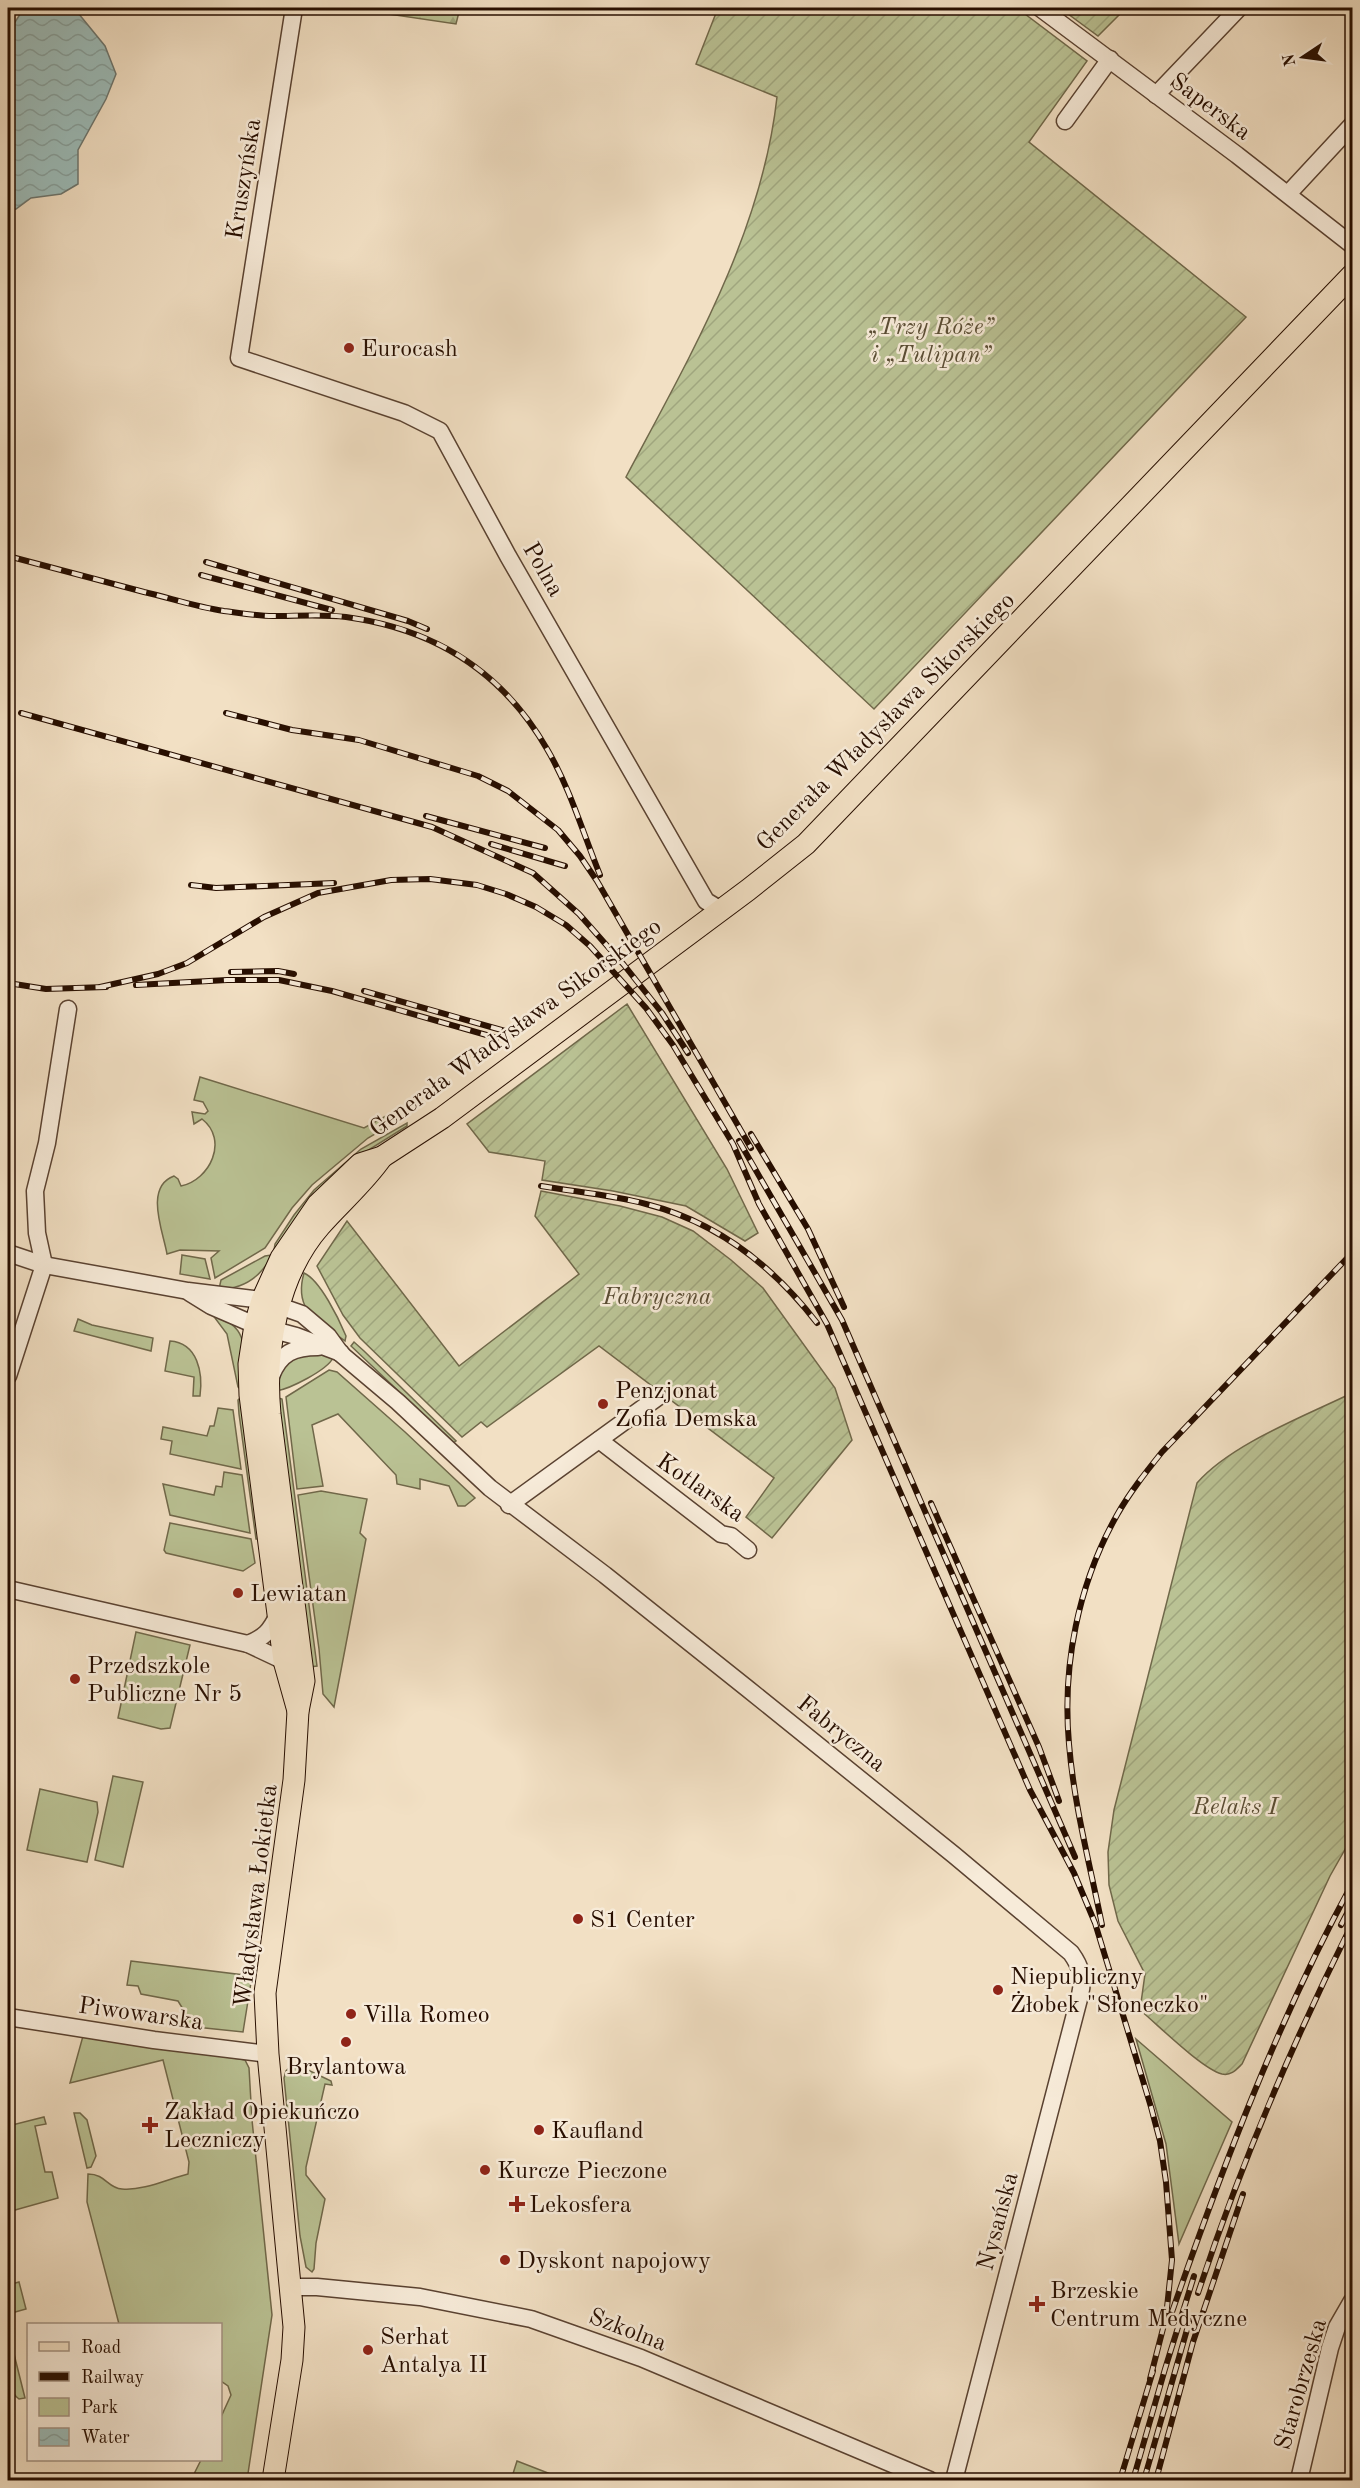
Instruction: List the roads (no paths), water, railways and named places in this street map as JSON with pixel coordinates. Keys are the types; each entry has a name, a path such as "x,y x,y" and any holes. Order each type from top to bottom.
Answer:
{"main road":[{"name":"Generała Władysława Sikorskiego","path":"271,1302 281,1258 318,1204 360,1164 377,1164 442,1118 784,862 827,823 1353,275"},
{"name":"Władysława Łokietka","path":"271,1302 249,1364 250,1395 284,1661 298,1711"},
{"name":"Władysława Łokietka","path":"264,1327 277,1473 304,1681 298,1711 294,1780 267,1972 265,2012 294,2327 292,2360 273,2481"}],"street":[{"name":"Kruszyńska","path":"239,358 294,8"},
{"name":"Saperska","path":"1040,8 1353,245"},
{"path":"1156,95 1239,8"},
{"path":"1065,121 1110,59"},
{"path":"1288,195 1353,125"},
{"name":"Polna","path":"239,358 404,413 440,431 508,556 706,901 721,910"},
{"path":"8,1376 44,1265 37,1233 35,1191 47,1143 68,1008"},
{"path":"8,1253 44,1265 188,1291 271,1302"},
{"name":"Fabryczna","path":"188,1291 211,1306 341,1354"},
{"name":"Fabryczna","path":"271,1302 302,1314 328,1336 341,1354 398,1402 509,1505 605,1575 954,1855 1071,1953 1080,1965 1082,1974"},
{"name":"Fabryczna","path":"268,1382 276,1363 286,1353 301,1347 325,1348"},
{"path":"509,1505 658,1397"},
{"name":"Kotlarska","path":"598,1440 721,1534 731,1536 748,1550"},
{"path":"9,1595 248,1644 284,1661"},
{"path":"248,1644 271,1631 278,1615"},
{"name":"Nysańska","path":"954,2481 1080,1995 1082,1974"},
{"name":"Piwowarska","path":"8,2018 268,2054"},
{"name":"Szkolna","path":"292,2287 420,2297 531,2319 641,2358 930,2481"},
{"name":"Starobrzeska","path":"1299,2481 1330,2348 1337,2327 1353,2301"}],"water":[{"path":"24,8 74,8 105,46 116,74 106,99 78,150 78,184 61,194 31,198 16,209 8,211 8,33"}],"railway":[{"path":"8,556 194,605 267,616 346,617 378,623 437,643 463,658 487,676 529,721 563,779 600,875"},
{"path":"206,562 408,621 427,629"},
{"path":"201,575 332,610"},
{"path":"21,713 432,827 533,873 579,914 624,965 662,1013 688,1053"},
{"path":"226,713 292,730 359,740 478,776 508,791 558,830 597,881 751,1148"},
{"path":"426,816 545,848"},
{"path":"491,844 565,866"},
{"path":"100,987 158,974 187,963 264,917 318,893 391,880 430,879 477,885 536,907 566,925 590,946 646,1008 673,1045 733,1144 759,1204 827,1324 1030,1790 1074,1873 1095,1923 1151,2107 1160,2141 1166,2182 1172,2260 1166,2317 1150,2379"},
{"path":"191,885 216,888 334,883"},
{"path":"231,972 278,971 294,974"},
{"path":"136,985 227,980 279,980 332,991 497,1038"},
{"path":"8,983 46,989 106,987"},
{"path":"364,991 505,1031"},
{"path":"751,1134 808,1229 844,1307"},
{"path":"739,1141 842,1320 1075,1857"},
{"path":"541,1186 646,1204 696,1222 742,1249 762,1265 782,1283 817,1323"},
{"path":"1102,1925 1075,1790 1067,1715 1071,1655 1083,1597 1092,1569 1103,1541 1122,1507 1162,1452 1352,1253"},
{"path":"931,1503 1039,1747 1059,1801"},
{"path":"1172,2312 1253,2094 1300,1988 1352,1884"},
{"path":"1341,1925 1352,1904"},
{"path":"1198,2293 1231,2199 1268,2106 1352,1924"},
{"path":"1156,2480 1193,2342 1243,2194"},
{"path":"1133,2480 1194,2276"},
{"path":"1144,2480 1190,2319"},
{"path":"1120,2480 1153,2371"}],"place":[{"name":"Eurocash","path":"349,348"},
{"name":"Penzjonat Zofia Demska","path":"603,1404"},
{"name":"Lewiatan","path":"238,1593"},
{"name":"Przedszkole Publiczne Nr 5","path":"75,1679"},
{"name":"S1 Center","path":"578,1919"},
{"name":"Niepubliczny Żłobek \"Słoneczko\"","path":"998,1990"},
{"name":"Villa Romeo","path":"351,2014"},
{"name":"Brylantowa","path":"346,2042"},
{"name":"Zakład Opiekuńczo Leczniczy","path":"150,2125"},
{"name":"Kaufland","path":"539,2130"},
{"name":"Kurcze Pieczone","path":"485,2170"},
{"name":"Lekosfera","path":"517,2204"},
{"name":"Dyskont napojowy","path":"505,2260"},
{"name":"Brzeskie Centrum Medyczne","path":"1037,2304"},
{"name":"Serhat Antalya II","path":"368,2350"}],"park label":[{"name":"„Trzy Róże” i „Tulipan”","path":"931,340"},
{"name":"Relaks I","path":"1235,1806"}]}
